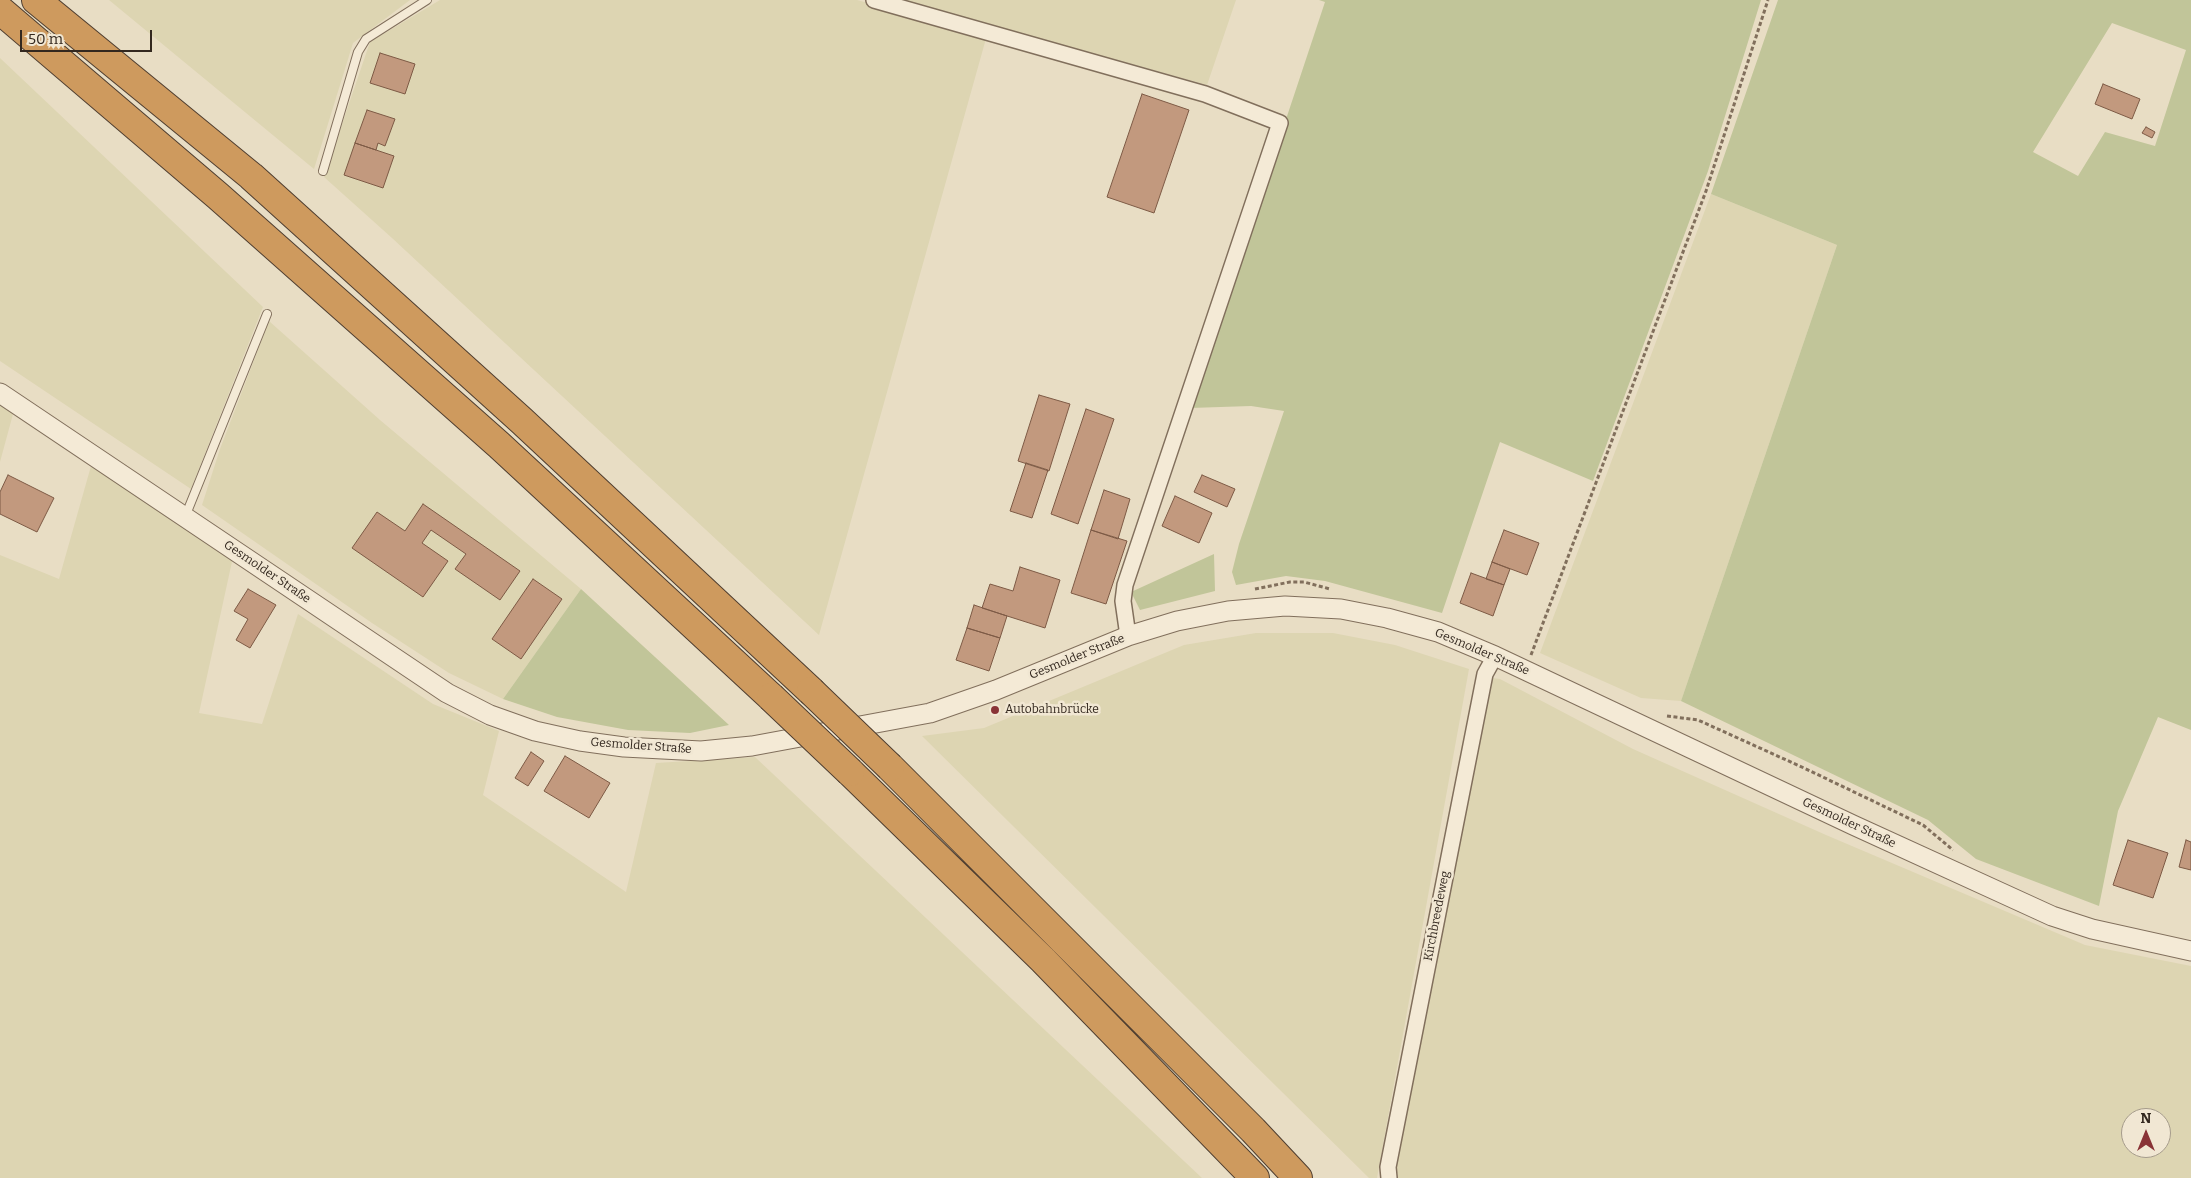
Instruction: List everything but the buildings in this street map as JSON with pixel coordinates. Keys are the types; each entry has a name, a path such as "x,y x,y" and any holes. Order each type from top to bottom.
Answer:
{"highway":[{"path":"36,0 251,176 522,421 890,767 1253,1130 1298,1178"},
{"path":"0,10 218,196 499,445 771,697 1042,960 1255,1178"}],"street":[{"path":"874,0 1205,94 1280,123 1126,585 1123,601 1128,636"},
{"name":"Gesmolder Straße","path":"0,393 447,693 490,715 535,731 580,741 624,747 701,750 744,746 912,718 947,708 1128,636 1177,621 1228,610 1285,606 1322,607 1387,618 1438,632 1495,656 1844,821 2052,916 2092,929 2191,951"},
{"name":"Kirchbreedeweg","path":"1389,1178 1388,1166 1485,674 1495,656"}],"lane":[{"path":"323,171 358,52 366,39 427,0"},
{"path":"185,517 267,314"}],"path":[{"path":"1523,669 1530,657 1706,191 1768,0"}],"shaded area":[{"path":"109,0 410,0 353,43 314,169"},
{"path":"440,0 857,0 987,35 819,635 324,177 370,42"},
{"path":"899,0 1236,0 1207,85"},
{"path":"0,58 263,307 191,489 0,361"},
{"path":"1711,194 1837,245 1681,701 1641,698 1540,653"},
{"path":"269,321 380,420 581,589 503,699 449,673 372,623 202,505 220,449"},
{"path":"0,405 13,414 0,462"},
{"path":"91,466 233,557 199,713 262,724 298,614 433,704 499,731 483,795 626,892 656,763 755,757 1202,1178 0,1178 0,555 59,579"},
{"path":"1256,633 1333,633 1395,645 1469,669 1377,1178 1369,1178 922,736 984,728 1184,645"},
{"path":"1492,678 1500,679 1633,749 1826,835 2085,945 2191,966 2191,1178 1398,1178 1395,1160"}],"green space":[{"path":"1319,0 1761,0 1708,171 1593,481 1500,442 1442,613 1325,581 1286,576 1236,585 1232,572 1239,544 1284,411 1251,406 1190,408 1325,2"},
{"path":"1778,0 2191,0 2191,730 2158,717 2118,811 2099,906 1976,859 1928,820 1681,701 1837,245 1711,194","holes":["2112,23 2186,50 2155,146 2105,132 2078,176 2033,152"]},
{"path":"1214,554 1215,591 1140,610 1131,592"},
{"path":"581,589 729,725 690,733 628,730 557,717 503,699"}],"place":[{"name":"Autobahnbrücke","path":"995,710"}]}
